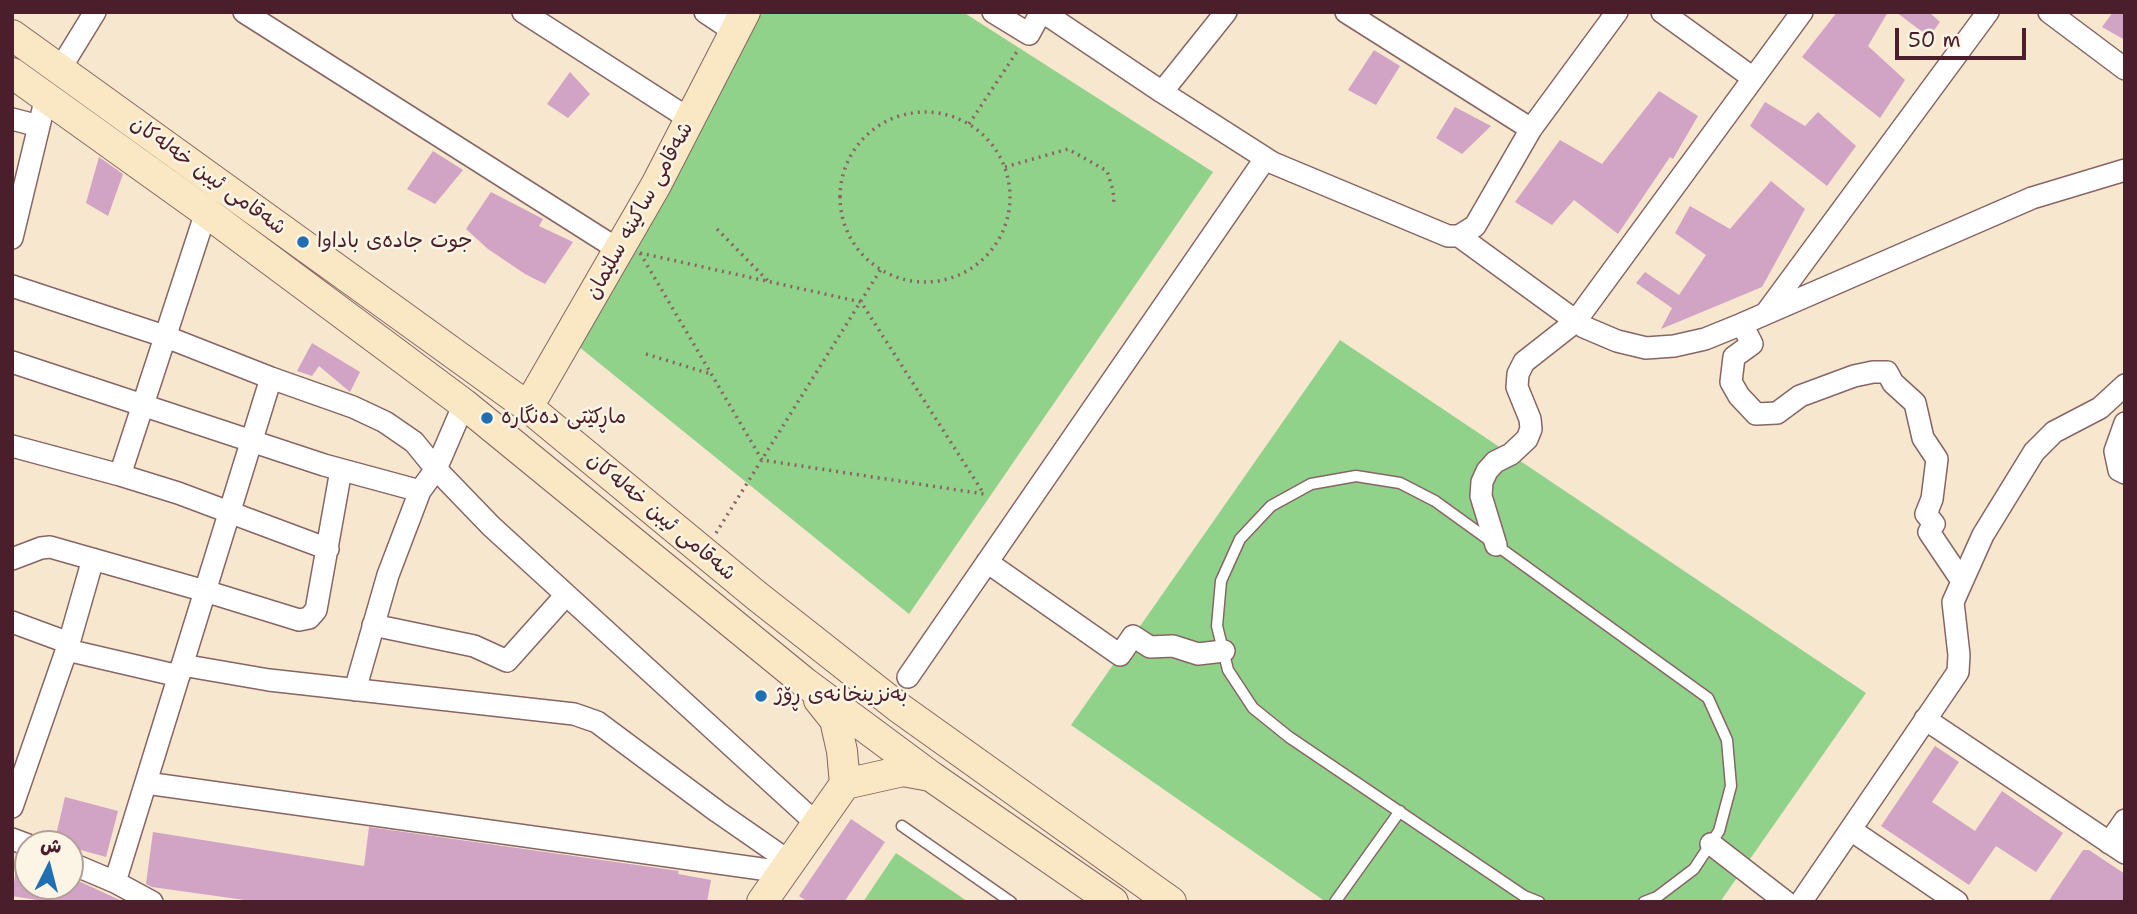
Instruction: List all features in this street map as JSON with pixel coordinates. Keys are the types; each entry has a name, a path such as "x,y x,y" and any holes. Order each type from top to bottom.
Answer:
{"main road":[{"name":"شەقامی ساکینە سلێمان","path":"528,407 691,120 740,22"},
{"name":"شەقامی ئیبن خەلەکان","path":"12,35 528,407 757,596 898,707 1171,902"},
{"name":"شەقامی ئیبن خەلەکان","path":"12,73 206,212 464,404 804,682 932,776 1113,902"},
{"path":"729,623 757,596"},
{"path":"762,902 845,784 842,751 835,720 804,682"},
{"path":"845,784 903,771 932,776"},
{"path":"983,810 1002,783"}],"street":[{"path":"60,69 95,12"},
{"path":"244,12 619,250"},
{"path":"523,12 691,120"},
{"path":"705,12 740,22"},
{"path":"993,12 1029,34 1042,12 1265,159 1448,236 1459,236 1475,226 1531,129 1617,12"},
{"path":"1162,92 1226,12"},
{"path":"1346,12 1531,129"},
{"path":"1662,12 1753,78"},
{"path":"1496,545 1482,496 1482,482 1486,471 1494,462 1511,454 1527,439 1531,429 1530,419 1517,387 1518,374 1524,362 1576,322 1802,12"},
{"path":"1765,315 1988,12"},
{"path":"2049,12 2125,69"},
{"path":"12,238 46,97"},
{"path":"12,119 39,126"},
{"path":"908,677 1265,159"},
{"path":"1459,236 1576,322 1617,341 1646,348 1674,346 1705,339 1765,315 2032,198 2125,170"},
{"path":"120,475 206,212"},
{"path":"12,286 164,336 353,407 385,422 414,442 491,526 817,824"},
{"path":"1742,324 1752,344 1734,357 1731,382 1739,396 1756,414 1777,413 1800,396 1854,376 1873,372 1887,372 1893,383 1915,403 1923,438 1937,459 1932,499 1926,514 1934,524 1929,532 1962,580"},
{"path":"12,362 341,470 420,491"},
{"path":"115,883 271,378"},
{"path":"1801,902 1958,672 1959,655 1952,602 1983,534 2034,452 2054,432 2100,408 2125,385"},
{"path":"355,690 388,575 420,491 436,469 464,404"},
{"path":"2125,423 2115,451 2119,470 2125,473"},
{"path":"12,446 120,475 230,511 328,549"},
{"path":"12,559 50,547 299,620 309,618 316,610 341,470"},
{"path":"12,807 68,646 93,559"},
{"path":"987,562 1119,655 1133,636 1150,647 1173,646 1198,653 1224,651"},
{"path":"373,625 474,646 507,661 565,595"},
{"path":"12,622 68,646 181,670 574,714 597,722 718,812 786,867"},
{"path":"1925,719 2117,848 2125,820"},
{"path":"146,783 786,867"},
{"path":"1851,830 1957,902"},
{"path":"1711,844 1786,902"},
{"path":"84,869 152,902"}],"lane":[{"path":"1539,902 1524,897 1289,737 1253,708 1228,670 1217,626 1221,581 1240,539 1271,506 1311,484 1356,476 1400,483 1435,502 1708,698 1727,740 1731,786 1719,831 1694,869 1657,897 1644,902"},
{"path":"1335,902 1400,811"},
{"path":"902,826 1011,902"}],"path":[{"path":"970,124 1029,34"},
{"path":"912,112 940,113 970,124 989,140 1005,167 1010,192 1007,220 995,245 975,265 950,278 923,282 895,276 871,263 852,242 841,216 840,188 847,161 863,138 885,121 912,112"},
{"path":"1005,167 1069,149 1107,171 1114,205"},
{"path":"717,229 770,283"},
{"path":"640,253 860,302 984,494 762,460 640,253"},
{"path":"704,553 881,269"},
{"path":"646,354 713,375"}],"green space":[{"path":"759,12 963,12 1213,172 909,614 578,346"},
{"path":"1340,340 1866,693 1720,902 1326,902 1071,725"},
{"path":"896,853 967,901 863,902"}],"building":[{"path":"1837,12 1888,12 1868,46 1905,80 1880,118 1802,57"},
{"path":"1896,12 1929,12 1940,22 1929,37"},
{"path":"2113,12 2125,12 2125,40 2102,27"},
{"path":"1374,50 1400,66 1376,105 1348,90"},
{"path":"570,72 590,94 568,118 547,104"},
{"path":"1659,91 1698,116 1673,159 1670,157 1618,234 1574,200 1552,225 1515,202 1560,140 1602,164"},
{"path":"1765,102 1805,126 1818,112 1856,146 1827,186 1750,126"},
{"path":"1455,107 1491,126 1462,154 1436,138"},
{"path":"433,151 463,170 435,204 407,189"},
{"path":"99,157 123,174 108,216 86,203"},
{"path":"1771,181 1805,209 1762,287 1661,329 1672,308 1636,283 1645,272 1679,295 1706,255 1675,233 1690,206 1730,229"},
{"path":"491,192 543,219 539,226 573,242 545,284 488,249 466,229"},
{"path":"312,343 360,372 350,392 319,366 312,376 297,371"},
{"path":"1935,746 1959,762 1932,802 1975,831 2002,791 2063,833 2036,872 1996,846 1969,885 1881,826"},
{"path":"65,797 118,811 106,857 84,851 84,830 57,830"},
{"path":"851,819 885,842 844,902 808,902 799,896"},
{"path":"369,827 679,871 678,874 711,880 707,902 259,902 146,884 153,832 364,866"},
{"path":"2083,850 2089,850 2125,874 2125,902 2048,902"},
{"path":"84,883 124,902 37,900 84,900"}],"place":[{"name":"جوت جادەی باداوا","path":"303,242"},
{"name":"ماڕكێتی دەنگارە","path":"487,418"},
{"name":"بەنزینخانەی ڕۆژ","path":"761,696"}]}
